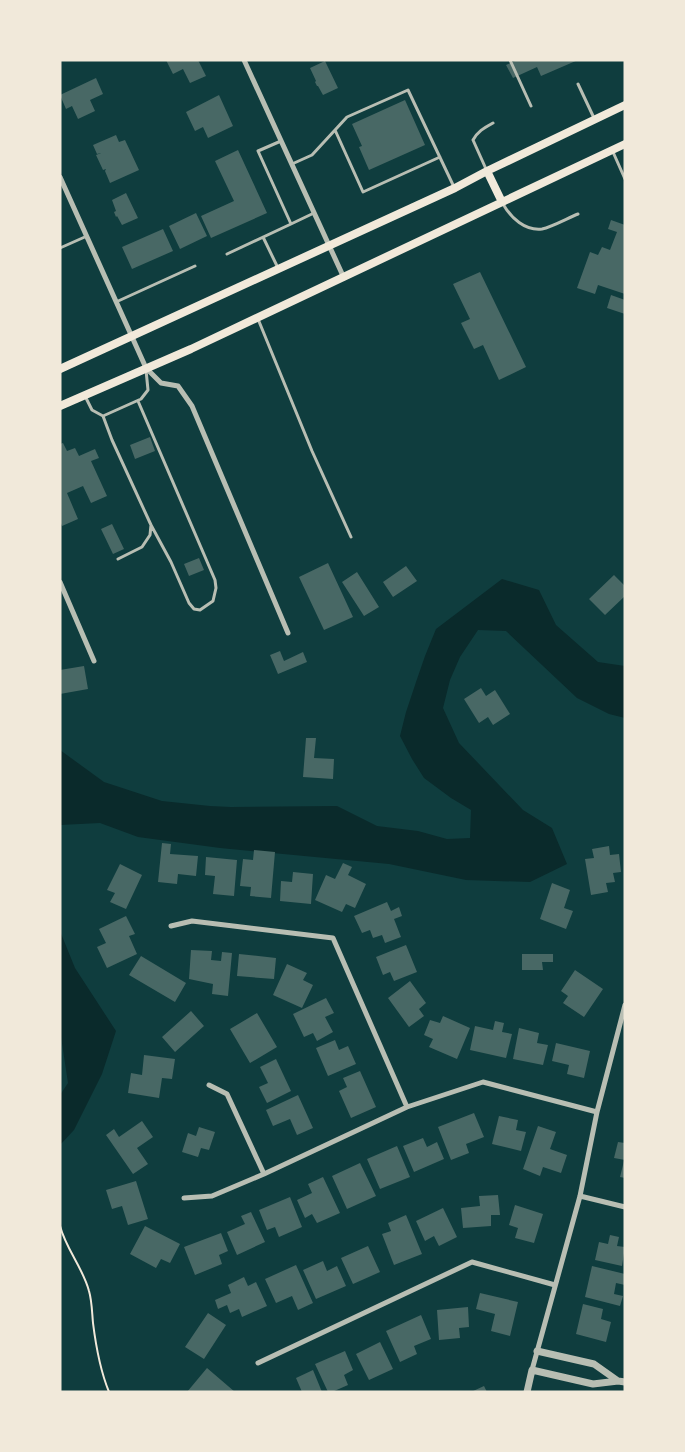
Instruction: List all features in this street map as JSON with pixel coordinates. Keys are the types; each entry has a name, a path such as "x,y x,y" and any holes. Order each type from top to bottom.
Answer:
{"main road":[{"path":"60,369 455,188 625,105"},
{"path":"60,406 191,349 625,144"},
{"path":"487,171 502,202"}],"street":[{"path":"244,60 344,278"},
{"path":"60,177 146,368 161,383 177,386 192,406 288,633"},
{"path":"60,582 94,661"},
{"path":"171,926 192,921 333,938 407,1107"},
{"path":"527,1392 580,1196 597,1112 625,1005"},
{"path":"184,1198 212,1196 407,1107 483,1082 597,1112"},
{"path":"209,1085 226,1094 264,1174"},
{"path":"580,1196 625,1207"},
{"path":"258,1363 472,1262 555,1285"},
{"path":"537,1351 594,1364 621,1381"},
{"path":"532,1370 593,1384 621,1381"}],"lane":[{"path":"510,60 531,106"},
{"path":"578,84 595,119"},
{"path":"292,164 312,155 347,117 408,90 455,188"},
{"path":"487,171 474,140 477,134 493,123"},
{"path":"334,130 363,192 440,157"},
{"path":"281,141 258,150 291,224"},
{"path":"612,151 625,179"},
{"path":"502,202 508,213 530,228 543,229 578,214"},
{"path":"227,254 314,213"},
{"path":"60,248 87,236"},
{"path":"263,237 278,269"},
{"path":"116,302 195,266"},
{"path":"257,317 312,452 351,537"},
{"path":"103,416 141,399 148,390 146,368"},
{"path":"84,395 92,410 103,416 151,525 189,603 194,609 200,610 213,601 215,580 138,401"},
{"path":"118,559 142,547 150,535 151,525"}],"path":[{"path":"60,1226 61,1233 90,1292 98,1354 109,1392"}],"water":[{"path":"502,579 539,590 556,625 598,662 625,666 625,718 609,714 577,698 506,631 478,630 460,657 450,680 443,708 459,743 523,810 552,828 567,864 530,882 466,880 389,864 220,848 138,837 100,823 60,825 60,750 104,782 162,801 231,807 337,806 377,826 418,831 447,839 470,838 471,810 424,778 400,736 416,682 436,629"},
{"path":"60,931 75,968 116,1031 102,1074 74,1130 60,1145 60,1095 68,1083 60,1030"}],"building":[{"path":"166,60 198,60 206,76 190,83 183,69 173,74"},
{"path":"517,60 578,60 541,76 537,67 513,78 506,65"},
{"path":"325,61 338,88 323,95 310,68"},
{"path":"96,78 103,94 90,100 95,111 78,119 72,106 66,109 60,95"},
{"path":"219,95 233,126 208,138 203,127 195,131 186,112"},
{"path":"405,100 425,145 369,170 352,124"},
{"path":"116,135 119,142 125,140 139,170 110,183 106,169 103,170 96,155 101,153 97,154 93,145"},
{"path":"238,150 267,213 211,238 201,216 234,201 215,161"},
{"path":"126,193 138,218 122,225 114,212 116,211 112,200"},
{"path":"196,213 207,236 180,249 169,226"},
{"path":"611,220 625,225 625,294 598,285 595,294 577,288 590,252 598,255 602,247 610,250 617,232 608,229"},
{"path":"163,229 173,251 132,269 122,247"},
{"path":"480,272 526,367 499,380 483,345 474,349 461,323 470,319 453,284"},
{"path":"611,295 625,300 625,314 607,308"},
{"path":"150,437 155,451 135,459 130,445"},
{"path":"63,443 67,451 75,448 79,456 95,449 99,458 91,461 107,496 91,503 83,486 67,493 78,519 62,526 60,521 60,444"},
{"path":"112,524 124,549 113,554 101,529"},
{"path":"199,558 204,570 189,576 184,564"},
{"path":"328,563 353,617 324,630 299,577"},
{"path":"406,566 417,581 393,597 383,582"},
{"path":"357,572 379,607 364,616 342,582"},
{"path":"614,575 625,586 625,596 605,615 589,599"},
{"path":"280,651 284,661 303,652 307,662 278,674 270,655"},
{"path":"84,666 88,689 60,694 60,670"},
{"path":"481,688 486,696 495,690 510,714 493,725 488,717 479,723 464,699"},
{"path":"306,738 316,738 314,758 334,759 333,779 303,777"},
{"path":"162,843 171,844 170,854 198,856 196,876 178,874 177,884 158,882"},
{"path":"609,846 610,855 619,854 621,872 613,873 615,882 606,883 608,892 591,895 585,859 594,858 592,849"},
{"path":"254,850 275,852 271,898 250,896 251,887 240,886 243,859 253,860"},
{"path":"206,857 237,860 234,896 213,894 215,876 205,875"},
{"path":"343,863 352,867 348,875 366,884 355,908 346,904 342,912 315,900 326,875 335,879"},
{"path":"120,864 142,875 126,909 110,902 115,893 107,890"},
{"path":"293,872 313,874 311,904 280,901 281,881 292,882"},
{"path":"552,883 570,890 564,908 573,911 566,929 540,919"},
{"path":"387,902 391,911 399,907 402,916 394,919 401,937 385,943 382,935 373,938 370,930 362,933 354,916"},
{"path":"126,916 135,934 129,936 137,954 107,968 97,947 106,943 99,929"},
{"path":"406,945 417,972 394,981 390,972 383,975 376,957"},
{"path":"191,950 212,951 211,960 221,961 222,952 232,953 228,996 212,994 213,984 189,979"},
{"path":"239,954 276,958 274,979 237,976"},
{"path":"522,954 553,954 553,962 542,962 543,970 522,970"},
{"path":"141,956 186,983 175,1002 129,975"},
{"path":"287,964 307,973 303,980 313,985 302,1008 273,995"},
{"path":"575,970 603,989 584,1017 563,1003 568,996 561,991"},
{"path":"410,981 426,1003 419,1009 424,1016 409,1027 388,998"},
{"path":"326,998 334,1013 325,1017 333,1032 317,1041 313,1033 304,1037 293,1014"},
{"path":"191,1011 204,1026 175,1052 162,1037"},
{"path":"257,1013 277,1047 250,1063 230,1029"},
{"path":"443,1016 470,1028 457,1059 429,1047 433,1039 424,1035 430,1020 440,1023"},
{"path":"495,1021 504,1023 502,1032 512,1034 506,1058 470,1050 475,1026 493,1030"},
{"path":"519,1028 539,1033 537,1043 548,1045 543,1065 513,1059"},
{"path":"335,1040 339,1050 348,1046 356,1064 328,1076 316,1048"},
{"path":"556,1043 590,1051 584,1078 567,1074 569,1065 552,1061"},
{"path":"144,1055 175,1059 172,1079 162,1078 159,1098 128,1093 131,1073 142,1075"},
{"path":"276,1059 291,1091 267,1103 259,1087 268,1083 260,1067"},
{"path":"360,1071 376,1107 351,1118 339,1091 347,1087 343,1078"},
{"path":"298,1095 313,1128 297,1135 290,1119 273,1126 266,1110"},
{"path":"474,1113 484,1137 466,1144 469,1153 451,1160 438,1127"},
{"path":"499,1116 518,1120 516,1130 526,1132 521,1151 492,1144"},
{"path":"142,1121 153,1137 137,1148 148,1164 133,1174 106,1135 114,1129 119,1137"},
{"path":"538,1126 556,1132 550,1149 567,1155 561,1173 543,1167 540,1176 523,1169"},
{"path":"199,1127 215,1132 209,1150 201,1148 198,1157 182,1152 188,1133 196,1136"},
{"path":"423,1138 427,1147 437,1142 444,1159 414,1172 403,1146"},
{"path":"618,1142 625,1143 625,1160 614,1158"},
{"path":"397,1146 410,1177 380,1189 367,1159"},
{"path":"625,1161 625,1178 620,1177"},
{"path":"360,1163 376,1196 347,1209 332,1176"},
{"path":"323,1177 340,1213 317,1223 312,1214 305,1218 297,1200 312,1193 308,1184"},
{"path":"136,1181 148,1219 128,1225 122,1206 112,1209 106,1190"},
{"path":"498,1195 500,1215 491,1215 491,1226 463,1228 461,1208 480,1206 479,1196"},
{"path":"290,1197 302,1227 279,1237 275,1227 267,1230 259,1210"},
{"path":"515,1205 543,1214 534,1243 515,1238 518,1228 509,1225"},
{"path":"443,1208 457,1237 439,1246 434,1236 425,1241 416,1221"},
{"path":"251,1212 265,1242 237,1255 227,1232 245,1224 241,1216"},
{"path":"406,1215 422,1254 394,1265 382,1234 391,1231 388,1223"},
{"path":"145,1226 180,1244 170,1263 161,1259 156,1268 130,1254"},
{"path":"221,1233 228,1251 219,1255 222,1264 195,1275 184,1247"},
{"path":"610,1235 619,1237 617,1246 625,1247 622,1266 595,1260 599,1242 608,1244"},
{"path":"368,1246 380,1272 353,1284 341,1258"},
{"path":"323,1261 327,1271 337,1266 346,1286 316,1299 303,1270"},
{"path":"296,1265 313,1303 298,1310 292,1296 276,1303 265,1279"},
{"path":"592,1266 625,1274 625,1285 616,1283 614,1294 623,1296 620,1306 585,1297"},
{"path":"244,1277 248,1286 256,1282 267,1306 242,1317 239,1309 230,1313 227,1305 218,1309 215,1300 231,1293 228,1285"},
{"path":"480,1293 518,1302 510,1336 491,1331 495,1314 476,1309"},
{"path":"583,1304 603,1309 601,1319 611,1322 606,1342 576,1334"},
{"path":"468,1307 469,1327 459,1328 460,1338 439,1340 437,1310"},
{"path":"208,1313 226,1325 204,1359 185,1347"},
{"path":"421,1315 431,1339 414,1346 417,1354 400,1362 386,1331"},
{"path":"380,1342 393,1369 369,1380 356,1354"},
{"path":"345,1351 353,1370 344,1375 348,1385 328,1392 315,1364"},
{"path":"207,1368 235,1392 187,1392"},
{"path":"313,1370 322,1392 302,1392 296,1378"},
{"path":"484,1386 487,1392 471,1392"}]}
